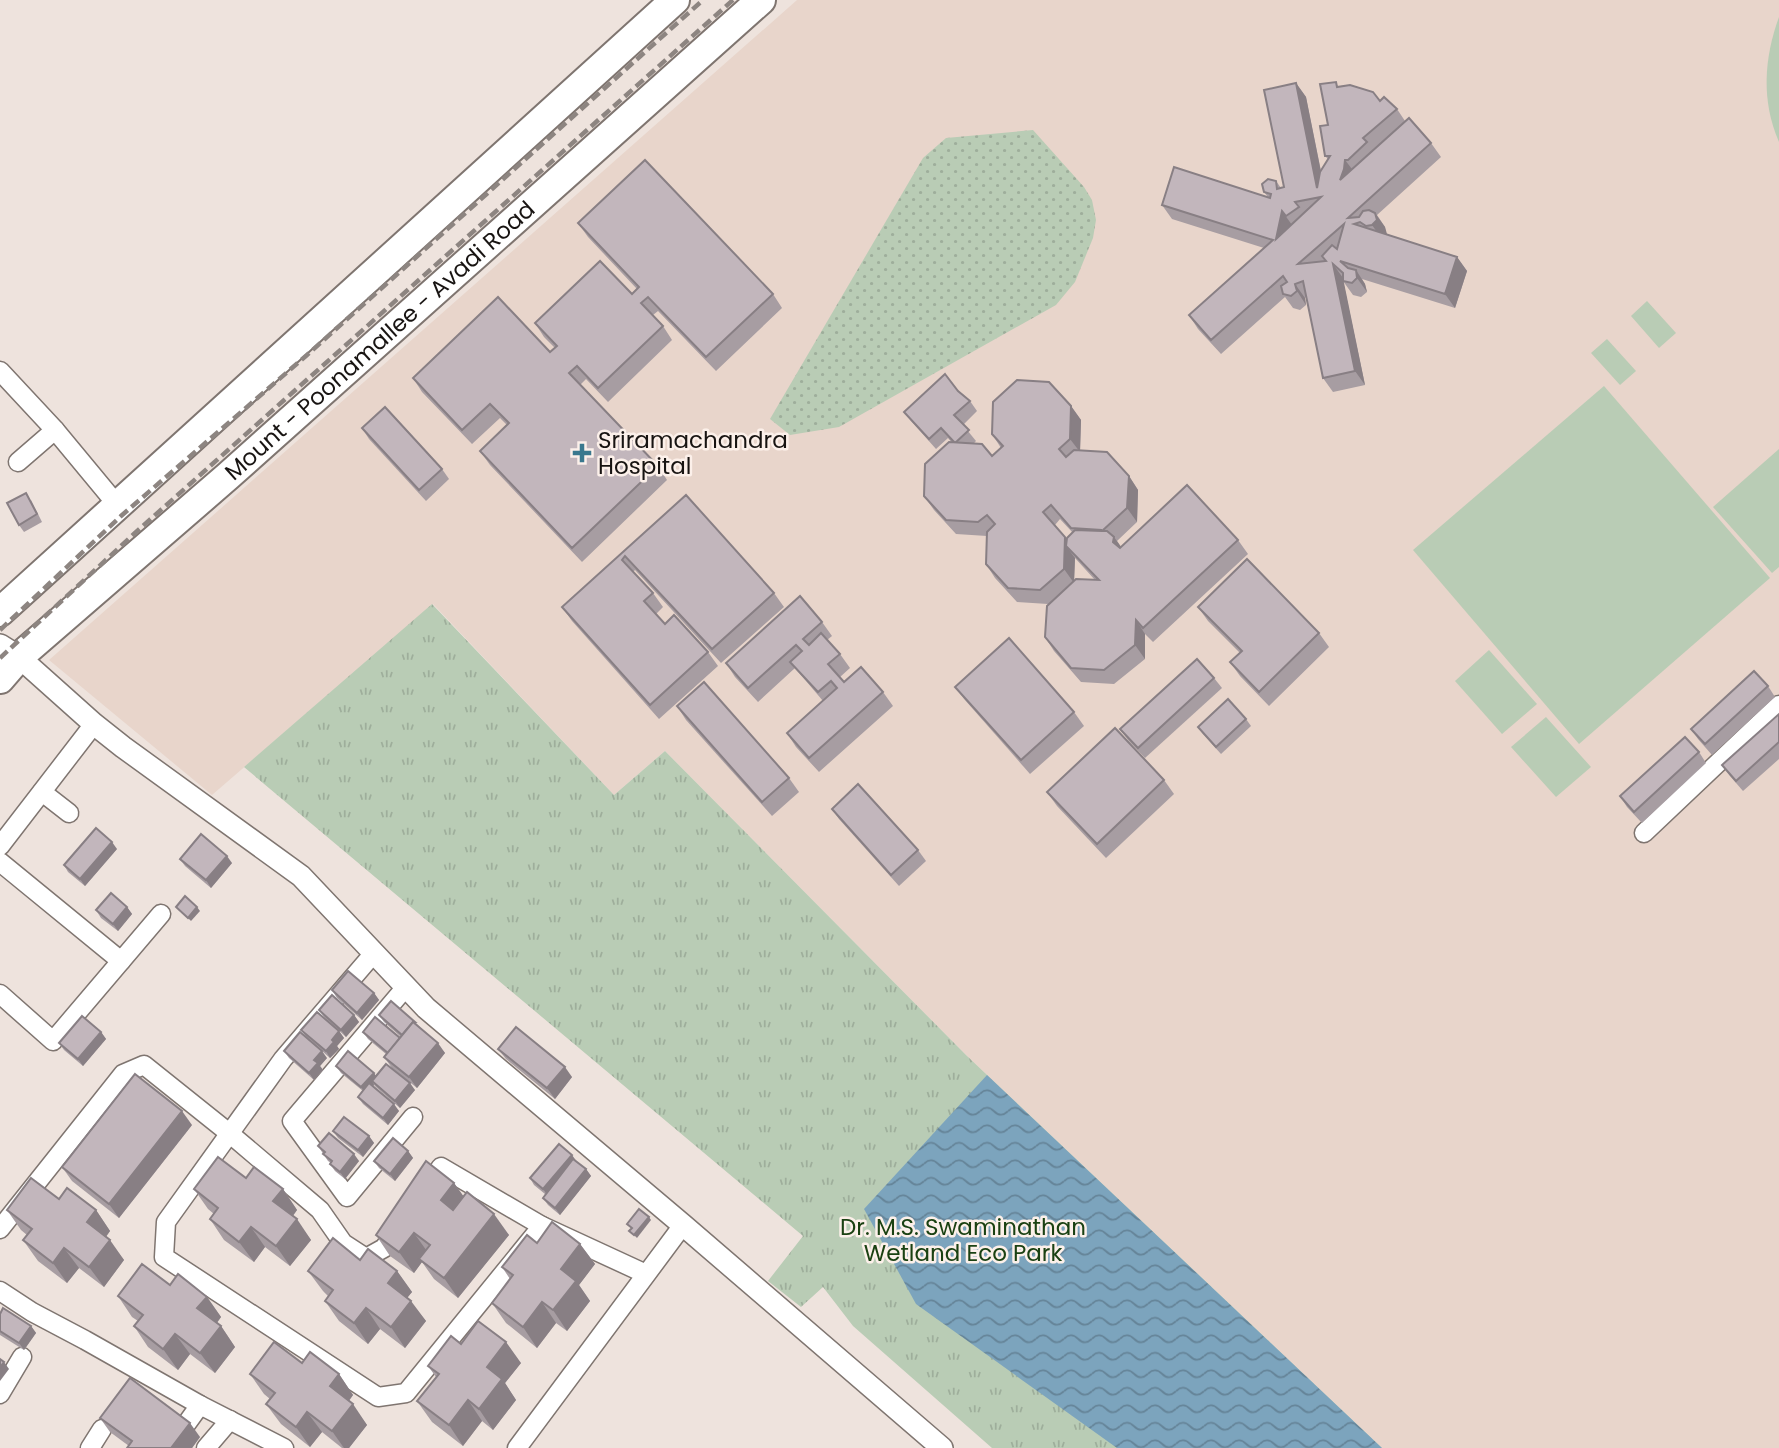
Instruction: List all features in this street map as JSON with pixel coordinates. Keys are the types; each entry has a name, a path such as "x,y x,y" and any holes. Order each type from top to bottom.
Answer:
{"main road":[{"path":"0,612 675,0"},
{"name":"Mount - Poonamallee - Avadi Road","path":"0,679 9,651 229,476 761,0"}],"street":[{"path":"0,371 55,430 118,506"},
{"path":"18,462 55,430"},
{"path":"9,651 123,747 301,876 426,1008 942,1448"},
{"path":"1644,833 1779,705"},
{"path":"0,846 94,723"},
{"path":"42,792 69,813"},
{"path":"0,862 121,961"},
{"path":"0,994 53,1041 161,914"},
{"path":"374,953 283,1059 166,1222 164,1257 378,1397 405,1393 542,1226"},
{"path":"405,988 292,1121 347,1197 413,1117"},
{"path":"0,1229 123,1074 144,1065 320,1210 343,1243 366,1258 384,1248 441,1167 542,1226 646,1274"},
{"path":"517,1448 683,1225"},
{"path":"0,1291 32,1312 200,1405 284,1448"},
{"path":"0,1394 22,1357"},
{"path":"169,1448 200,1405"},
{"path":"206,1448 230,1420"},
{"path":"90,1448 102,1429"}],"shaded area":[{"path":"797,0 1779,0 1779,1448 1382,1448 966,1055 665,751 614,795 433,604 212,795 49,660"}],"green space":[{"path":"1779,17 1779,142 1769,111 1767,80 1770,48"},
{"path":"1033,130 1084,187 1092,200 1096,220 1093,238 1075,282 1056,305 839,427 790,435 770,419 923,158 946,138"},
{"path":"1647,301 1676,333 1659,348 1631,316"},
{"path":"1607,339 1636,371 1620,385 1591,353"},
{"path":"1604,386 1770,578 1579,744 1413,550"},
{"path":"1779,449 1779,567 1772,573 1713,507"},
{"name":"Dr. M.S. Swaminathan Wetland Eco Park","path":"432,604 614,795 665,751 966,1055 1382,1448 992,1448 853,1326 823,1287 801,1307 768,1281 803,1236 244,767"},
{"path":"1489,650 1537,704 1502,734 1455,681"},
{"path":"1546,717 1591,767 1556,797 1511,747"}],"water":[{"path":"987,1075 1382,1448 1117,1448 916,1304 864,1209"}],"building":[{"path":"1336,82 1337,87 1350,85 1373,92 1380,101 1384,97 1397,109 1363,138 1367,142 1345,160 1340,180 1409,118 1431,143 1348,218 1359,217 1363,211 1369,210 1375,213 1377,220 1372,225 1366,226 1360,222 1354,224 1457,257 1445,294 1340,261 1348,268 1356,270 1357,278 1352,283 1343,281 1343,273 1333,264 1355,371 1323,378 1303,281 1295,284 1297,291 1291,296 1283,294 1281,286 1287,282 1283,276 1211,340 1189,315 1273,240 1162,205 1174,167 1270,198 1271,194 1264,192 1262,184 1268,179 1276,181 1277,189 1284,187 1264,90 1296,83 1317,188 1320,172 1330,156 1325,156 1320,126 1328,125 1320,84","holes":["1321,197 1276,239 1282,211 1286,216 1299,207 1295,202","1344,224 1337,249 1332,245 1322,256 1326,261 1298,264"]},
{"path":"645,160 773,294 706,357 648,297 641,303 663,326 598,388 577,366 569,373 658,466 572,548 480,451 509,423 490,404 462,430 413,378 498,297 550,352 557,346 535,323 600,261 632,294 639,287 578,223"},
{"path":"945,374 970,401 954,415 969,430 955,443 941,428 929,439 904,412"},
{"path":"1017,380 1049,382 1071,406 1070,439 1059,449 1066,457 1074,450 1107,452 1129,476 1127,508 1102,531 1107,531 1114,537 1113,542 1120,548 1187,485 1238,540 1143,628 1136,620 1135,645 1104,670 1071,668 1045,637 1047,606 1076,579 1099,580 1066,546 1067,538 1075,530 1101,530 1071,528 1051,505 1043,512 1065,537 1064,569 1040,590 1008,588 986,564 987,532 995,524 987,515 978,522 946,520 924,496 925,464 949,442 982,444 992,456 1003,446 992,434 993,402"},
{"path":"385,407 442,469 419,490 362,428"},
{"path":"26,493 37,514 19,525 7,503"},
{"path":"686,495 774,593 712,649 625,556 622,560 653,593 644,601 665,624 674,615 708,652 650,705 562,607"},
{"path":"1247,559 1319,633 1259,692 1230,662 1242,651 1198,607"},
{"path":"800,596 822,622 803,639 809,645 821,633 840,654 828,664 844,682 861,667 883,692 809,758 787,733 837,688 831,681 818,692 790,662 802,651 796,645 748,688 726,663"},
{"path":"1009,638 1074,712 1021,760 955,687"},
{"path":"1197,659 1214,678 1138,748 1120,729"},
{"path":"1754,671 1768,686 1705,744 1691,729"},
{"path":"704,682 789,778 762,802 677,706"},
{"path":"1228,699 1246,719 1216,747 1198,727"},
{"path":"1779,714 1779,742 1736,781 1722,765"},
{"path":"1115,728 1164,780 1097,844 1047,792"},
{"path":"1685,737 1699,752 1634,812 1620,796"},
{"path":"858,784 918,850 891,875 832,809"},
{"path":"96,828 112,842 80,879 64,865"},
{"path":"201,834 227,856 206,880 180,859"},
{"path":"111,893 127,907 113,924 96,910"},
{"path":"185,896 197,907 188,918 176,907"},
{"path":"348,971 374,993 357,1013 332,990"},
{"path":"332,995 354,1015 341,1030 319,1010"},
{"path":"391,1001 415,1022 402,1035 379,1015"},
{"path":"317,1012 339,1031 326,1051 301,1030"},
{"path":"82,1016 101,1032 78,1059 59,1043"},
{"path":"375,1017 400,1038 388,1053 363,1032"},
{"path":"413,1022 438,1043 409,1077 384,1057"},
{"path":"516,1027 565,1067 547,1088 498,1049"},
{"path":"300,1032 322,1051 314,1060 318,1063 309,1073 284,1051"},
{"path":"348,1051 374,1073 361,1087 336,1066"},
{"path":"386,1064 410,1083 395,1101 372,1081"},
{"path":"135,1074 182,1111 109,1204 62,1167"},
{"path":"369,1083 394,1104 383,1118 358,1097"},
{"path":"344,1117 369,1136 358,1150 333,1131"},
{"path":"329,1133 354,1154 340,1172 330,1164 332,1161 318,1146"},
{"path":"393,1138 408,1151 390,1174 374,1161"},
{"path":"559,1144 572,1155 543,1189 530,1178"},
{"path":"218,1157 246,1178 254,1167 283,1189 273,1201 297,1219 276,1246 251,1227 239,1242 210,1219 218,1208 194,1189"},
{"path":"573,1159 586,1169 555,1208 543,1198"},
{"path":"426,1161 454,1183 441,1200 453,1210 467,1192 494,1214 444,1278 419,1259 430,1245 414,1233 399,1252 376,1235"},
{"path":"31,1178 59,1199 67,1188 96,1210 87,1222 110,1240 89,1267 64,1248 53,1263 23,1240 32,1229 7,1210"},
{"path":"639,1209 649,1217 634,1235 627,1224"},
{"path":"552,1222 580,1244 561,1269 576,1281 553,1310 542,1302 523,1327 492,1303 513,1275 502,1267 527,1235 537,1243"},
{"path":"333,1238 360,1260 368,1249 397,1271 388,1283 411,1301 391,1327 366,1308 354,1323 325,1301 333,1290 308,1271"},
{"path":"142,1264 170,1285 178,1274 207,1297 197,1308 221,1326 200,1353 175,1334 163,1349 134,1326 143,1315 118,1296"},
{"path":"3,1308 31,1326 19,1343 0,1331 0,1314"},
{"path":"478,1321 506,1342 487,1367 502,1379 479,1409 468,1400 449,1425 417,1401 439,1374 428,1366 451,1336 461,1344"},
{"path":"274,1342 302,1363 310,1352 339,1374 330,1386 353,1404 332,1431 307,1412 296,1427 266,1404 275,1393 250,1374"},
{"path":"130,1378 190,1423 171,1448 127,1448 132,1441 100,1418"}],"railway":[{"path":"0,630 121,516 307,355 703,0"},
{"path":"0,658 135,533 733,0"}],"place":[{"name":"Sriramachandra Hospital","path":"582,453"}]}
